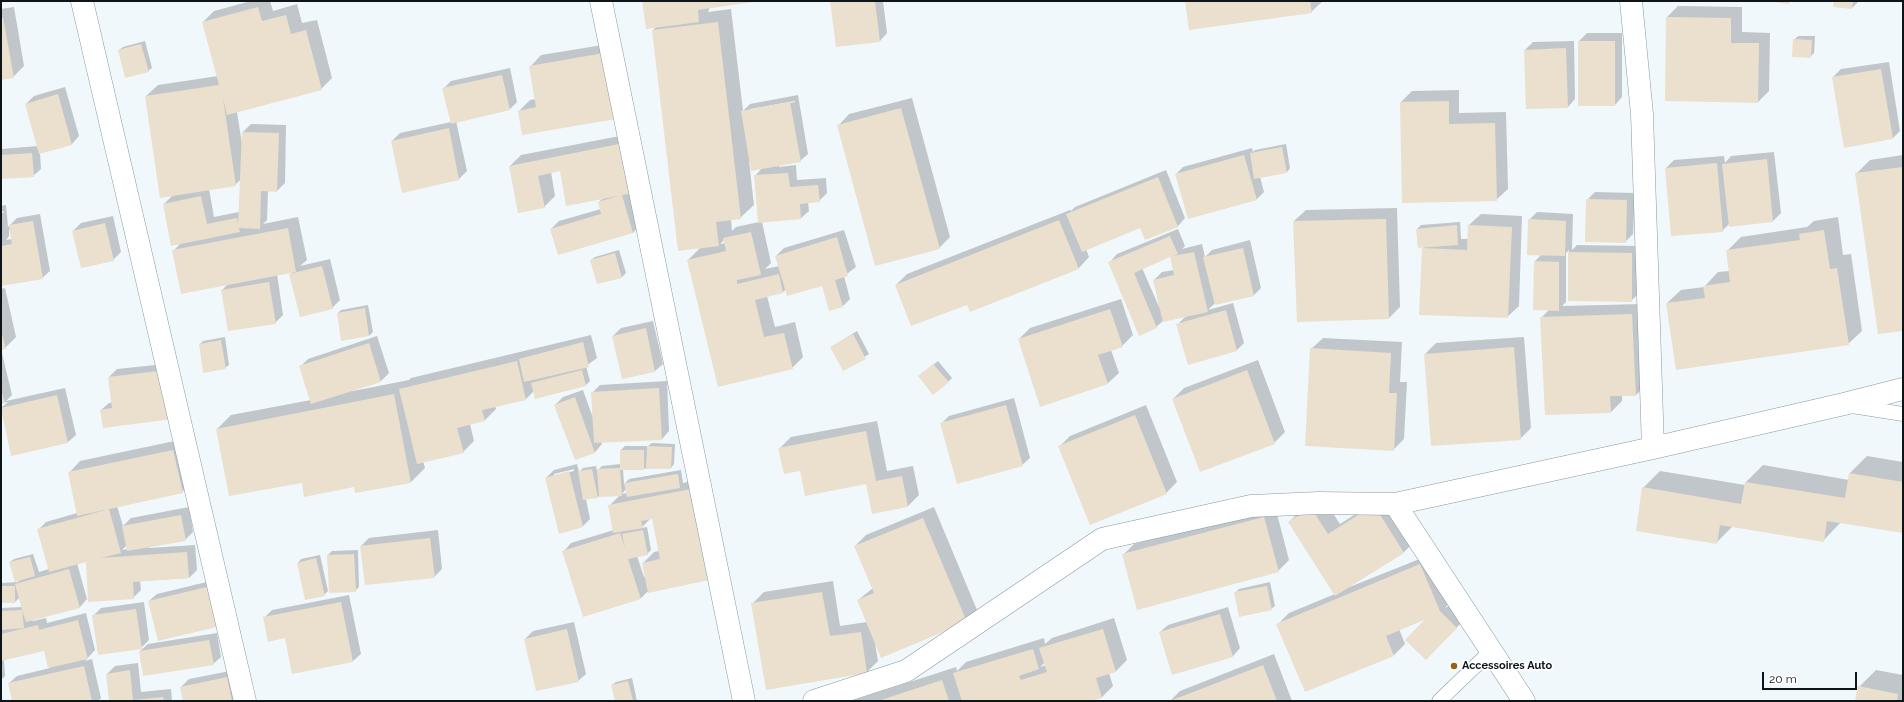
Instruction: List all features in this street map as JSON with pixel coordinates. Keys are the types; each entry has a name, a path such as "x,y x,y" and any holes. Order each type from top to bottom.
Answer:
{"street":[{"path":"82,1 245,701"},
{"path":"601,1 744,701"},
{"path":"1631,1 1642,114 1653,448"},
{"path":"814,701 906,671 1102,539 1250,506 1319,503 1395,504 1653,448 1903,389"},
{"path":"1395,504 1524,701"}],"lane":[{"path":"1844,404 1903,414"},
{"path":"1439,701 1491,651"}],"building":[{"path":"642,1 753,2 698,10 699,22 646,29"},
{"path":"830,1 875,1 880,42 836,47"},
{"path":"1185,1 1310,1 1312,13 1189,30"},
{"path":"1765,1 1789,1 1789,4"},
{"path":"1834,1 1853,1 1852,9 1833,7"},
{"path":"258,7 262,21 286,15 291,34 306,30 322,90 227,115 223,98 236,186 160,198 145,96 219,85 202,22"},
{"path":"3,17 14,78 1,80 1,18"},
{"path":"1666,17 1731,18 1731,43 1759,43 1758,103 1665,101"},
{"path":"718,22 741,219 716,222 719,246 678,251 652,30"},
{"path":"1793,39 1812,40 1811,58 1792,57"},
{"path":"1578,41 1615,41 1615,106 1578,106"},
{"path":"141,44 149,72 125,78 118,50"},
{"path":"1566,48 1568,108 1526,109 1524,50"},
{"path":"604,53 616,119 522,135 518,111 536,107 529,66"},
{"path":"1881,69 1893,139 1844,148 1832,77"},
{"path":"502,75 510,110 451,124 442,88"},
{"path":"58,94 72,145 39,154 25,104"},
{"path":"1449,101 1449,124 1495,123 1497,201 1402,203 1400,102"},
{"path":"790,102 801,162 751,171 741,111"},
{"path":"901,108 940,249 875,266 837,125"},
{"path":"449,128 459,180 402,193 391,141"},
{"path":"242,132 279,133 277,192 261,191 260,229 239,228 240,232 171,246 163,204 201,196 207,224 237,218 238,224"},
{"path":"619,144 629,194 622,195 633,233 558,255 550,229 601,214 598,202 618,196 566,206 560,171 538,176 545,208 518,213 509,166"},
{"path":"1282,147 1287,173 1254,179 1250,153"},
{"path":"32,153 34,177 1,179 1,155"},
{"path":"1244,155 1257,200 1188,219 1175,174"},
{"path":"1767,159 1773,222 1729,227 1722,164"},
{"path":"1717,163 1723,232 1671,236 1665,168"},
{"path":"1903,167 1903,331 1878,334 1855,173"},
{"path":"788,173 790,187 818,185 820,202 800,204 801,219 758,223 754,175"},
{"path":"1158,177 1178,227 1145,240 1140,228 1082,252 1066,214"},
{"path":"1586,199 1627,200 1626,243 1585,242"},
{"path":"1386,219 1389,319 1297,322 1293,221"},
{"path":"1528,219 1566,221 1565,256 1527,255"},
{"path":"1059,220 1079,269 970,312 967,305 911,326 895,285"},
{"path":"33,221 43,279 1,286 1,246 12,244 9,225"},
{"path":"105,223 114,261 81,268 72,231"},
{"path":"1457,225 1458,245 1418,248 1416,229"},
{"path":"1468,225 1512,227 1508,318 1419,315 1422,248 1467,250"},
{"path":"288,228 296,272 181,294 172,250"},
{"path":"1824,230 1830,269 1837,268 1849,345 1676,370 1666,303 1705,298 1703,286 1730,282 1726,250 1800,240 1799,234"},
{"path":"751,232 761,275 737,280 737,284 779,274 783,293 755,300 764,337 784,333 793,369 718,387 687,260 726,251 723,238"},
{"path":"1170,236 1178,254 1173,256 1194,252 1208,312 1163,322 1153,280 1174,275 1170,257 1134,273 1157,328 1139,336 1108,262"},
{"path":"837,237 848,276 835,280 843,307 829,311 822,286 787,296 775,256"},
{"path":"1243,248 1254,296 1215,305 1203,257"},
{"path":"1568,252 1632,253 1632,302 1568,301"},
{"path":"615,253 622,278 597,284 590,260"},
{"path":"1534,261 1559,262 1559,311 1533,310"},
{"path":"322,266 333,309 300,317 289,274"},
{"path":"269,282 276,324 228,331 221,290"},
{"path":"365,308 369,336 341,341 337,313"},
{"path":"1110,309 1123,347 1098,355 1108,384 1040,407 1018,339"},
{"path":"1226,310 1237,351 1188,365 1176,324"},
{"path":"1632,314 1636,396 1610,396 1611,413 1545,415 1540,317"},
{"path":"646,328 655,372 622,379 612,336"},
{"path":"1,331 6,349 1,350"},
{"path":"853,334 866,359 843,371 830,347"},
{"path":"221,340 226,369 203,373 199,344"},
{"path":"583,342 589,367 524,382 519,359"},
{"path":"369,343 381,382 311,404 299,366"},
{"path":"1514,347 1521,440 1431,446 1424,354"},
{"path":"1310,348 1391,353 1389,393 1397,393 1394,451 1305,446"},
{"path":"517,361 526,400 482,410 485,421 457,428 464,453 417,464 399,389"},
{"path":"933,364 949,382 933,395 918,376"},
{"path":"167,370 173,419 103,428 100,410 112,408 108,377"},
{"path":"582,370 586,386 535,399 531,383"},
{"path":"1247,370 1275,444 1200,472 1172,399"},
{"path":"659,388 662,440 594,443 591,392"},
{"path":"1,389 5,403 1,404"},
{"path":"394,394 411,483 355,493 354,487 304,497 302,483 229,496 216,429"},
{"path":"57,395 68,443 11,456 1,408"},
{"path":"575,397 595,453 575,460 554,405"},
{"path":"1006,405 1023,466 957,484 940,423"},
{"path":"1135,415 1167,494 1090,525 1058,446"},
{"path":"866,431 876,481 902,476 908,507 872,514 866,484 805,496 800,471 784,474 778,448"},
{"path":"647,446 672,447 671,469 646,468"},
{"path":"173,450 183,493 77,516 68,472"},
{"path":"620,450 644,450 644,470 620,470 622,496 599,497 597,469 620,468"},
{"path":"592,469 598,498 583,500 578,471"},
{"path":"569,471 583,527 559,534 545,478"},
{"path":"1849,473 1903,482 1903,533 1827,521 1824,542 1720,525 1717,544 1636,531 1642,487 1741,504 1745,482 1845,498"},
{"path":"678,474 680,488 627,497 624,483"},
{"path":"691,489 709,580 648,593 642,563 660,559 652,519 641,521 643,528 613,533 608,505"},
{"path":"1374,505 1404,553 1335,596 1288,522 1311,508 1328,534"},
{"path":"109,509 121,553 101,558 187,552 189,578 133,582 134,599 88,602 86,562 49,572 37,529"},
{"path":"181,515 186,541 127,551 122,526"},
{"path":"1264,517 1279,572 1137,610 1122,554"},
{"path":"923,518 967,622 881,658 857,600 874,593 854,546"},
{"path":"643,530 648,555 628,559 641,599 583,617 562,551 620,533 625,548 622,534"},
{"path":"430,538 435,578 365,585 360,546"},
{"path":"354,554 356,592 329,593 327,555"},
{"path":"30,557 35,576 15,582 9,562"},
{"path":"316,558 325,596 305,600 297,563"},
{"path":"1420,564 1440,611 1457,628 1426,660 1405,640 1424,620 1386,636 1394,656 1305,692 1276,624"},
{"path":"69,569 80,608 26,622 15,584"},
{"path":"1,586 15,586 15,603 1,603"},
{"path":"211,586 221,626 158,641 148,601"},
{"path":"1267,586 1272,610 1239,617 1234,592"},
{"path":"822,592 830,636 861,632 867,673 766,690 751,603"},
{"path":"341,602 353,662 292,674 285,638 268,642 263,617"},
{"path":"136,609 142,649 98,655 92,615"},
{"path":"22,610 24,628 1,630 1,611"},
{"path":"1220,614 1233,657 1172,675 1159,632"},
{"path":"78,620 88,659 48,668 44,651 1,661 1,634 38,625 39,630"},
{"path":"567,629 579,682 536,691 524,639"},
{"path":"1103,629 1116,672 1096,678 1102,698 1092,701 962,701 953,673 1033,649 1039,669 1019,676 1021,680 1047,672 1039,648"},
{"path":"209,640 214,665 143,676 139,651"},
{"path":"1263,665 1277,701 1170,701"},
{"path":"84,666 92,701 12,701 8,683"},
{"path":"130,670 133,700 163,697 164,701 109,701 106,674"},
{"path":"227,677 232,701 183,701 180,687"},
{"path":"942,680 949,701 878,701"},
{"path":"628,681 633,701 615,701 611,685"},
{"path":"1858,686 1898,694 1897,701 1855,701"}],"place":[{"name":"Accessoires Auto","path":"1454,666"}]}
